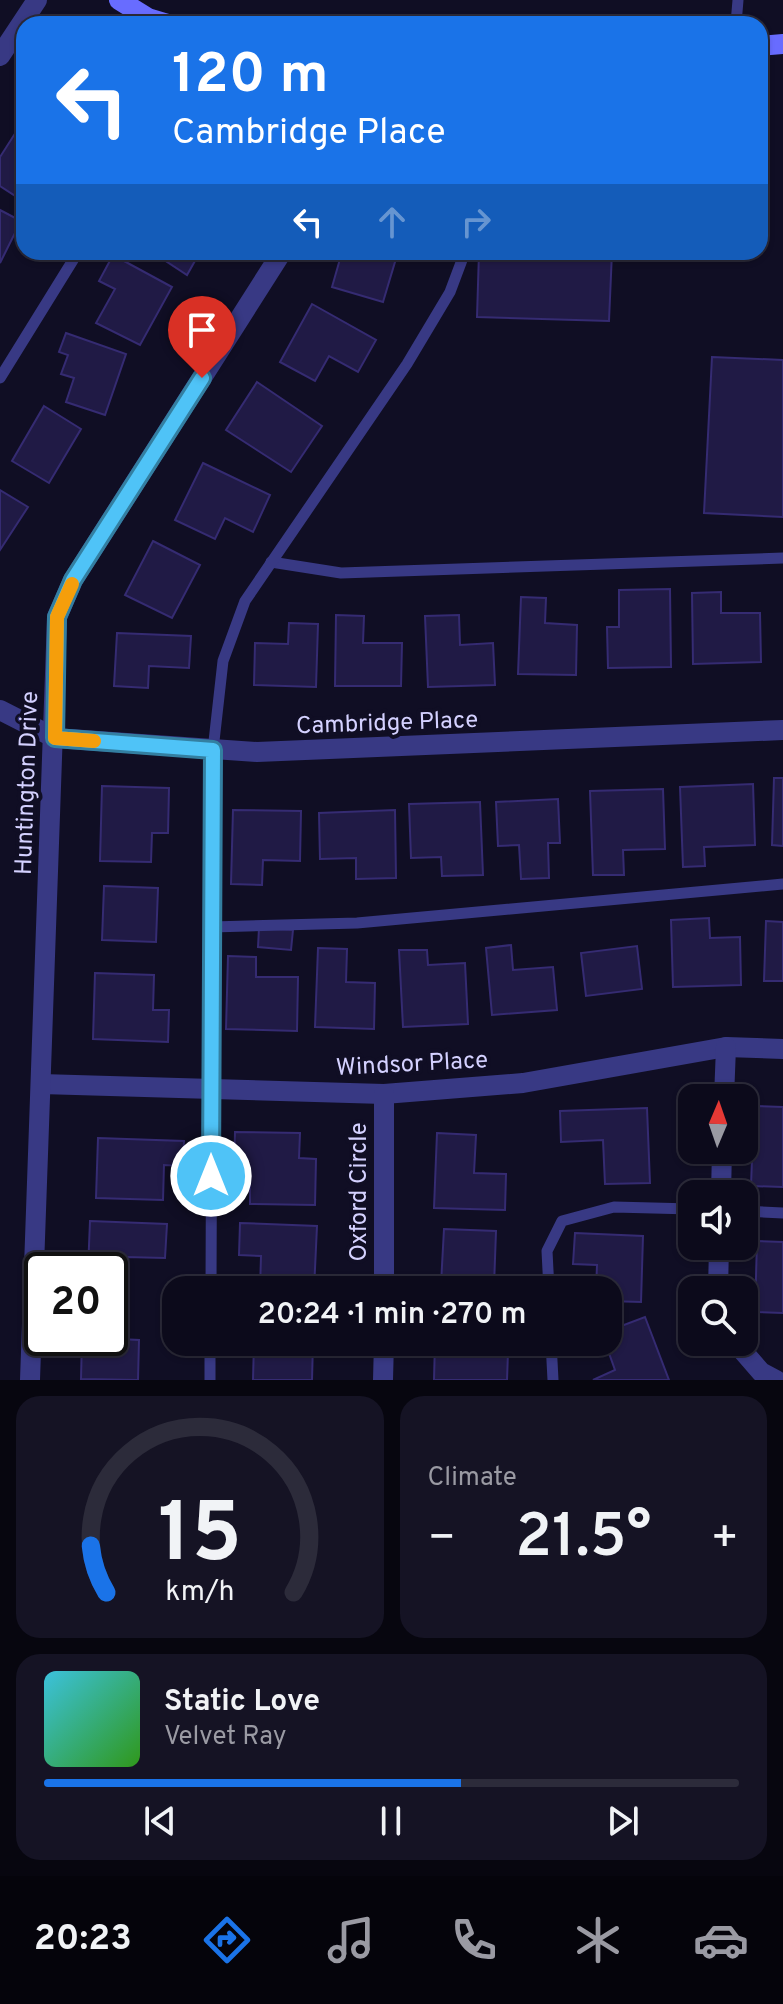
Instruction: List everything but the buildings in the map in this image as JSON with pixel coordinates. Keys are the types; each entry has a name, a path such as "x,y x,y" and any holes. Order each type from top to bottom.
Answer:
{"main road":[{"path":"119,0 145,16"}],"street":[{"path":"0,56 16,32"},
{"name":"Huntington Drive","path":"30,1380 57,617 73,580 277,260"},
{"name":"Cambridge Place","path":"0,710 55,738 257,752 469,746 783,730"},
{"path":"725,1084 726,1047"},
{"name":"Windsor Place","path":"41,1084 384,1094 523,1083 726,1047 783,1049"},
{"name":"Oxford Circle","path":"384,1094 384,1276"},
{"path":"383,1380 384,1356"},
{"path":"747,1356 761,1372 776,1380"}],"lane":[{"path":"0,378 73,260"},
{"path":"211,1276 213,750 223,661 245,601 407,364 450,292 462,260"},
{"path":"271,562 341,573 783,558"},
{"path":"212,927 357,923 783,884"},
{"path":"548,1276 547,1251 562,1221 614,1207 678,1209"},
{"path":"758,1212 783,1213"},
{"path":"210,1356 210,1380"},
{"path":"552,1356 553,1380"}],"slow traffic":[{"path":"72,584 57,617 55,738 94,741"}],"route":[{"path":"202,378 73,580 57,617 55,738 213,750 211,1176"}]}
